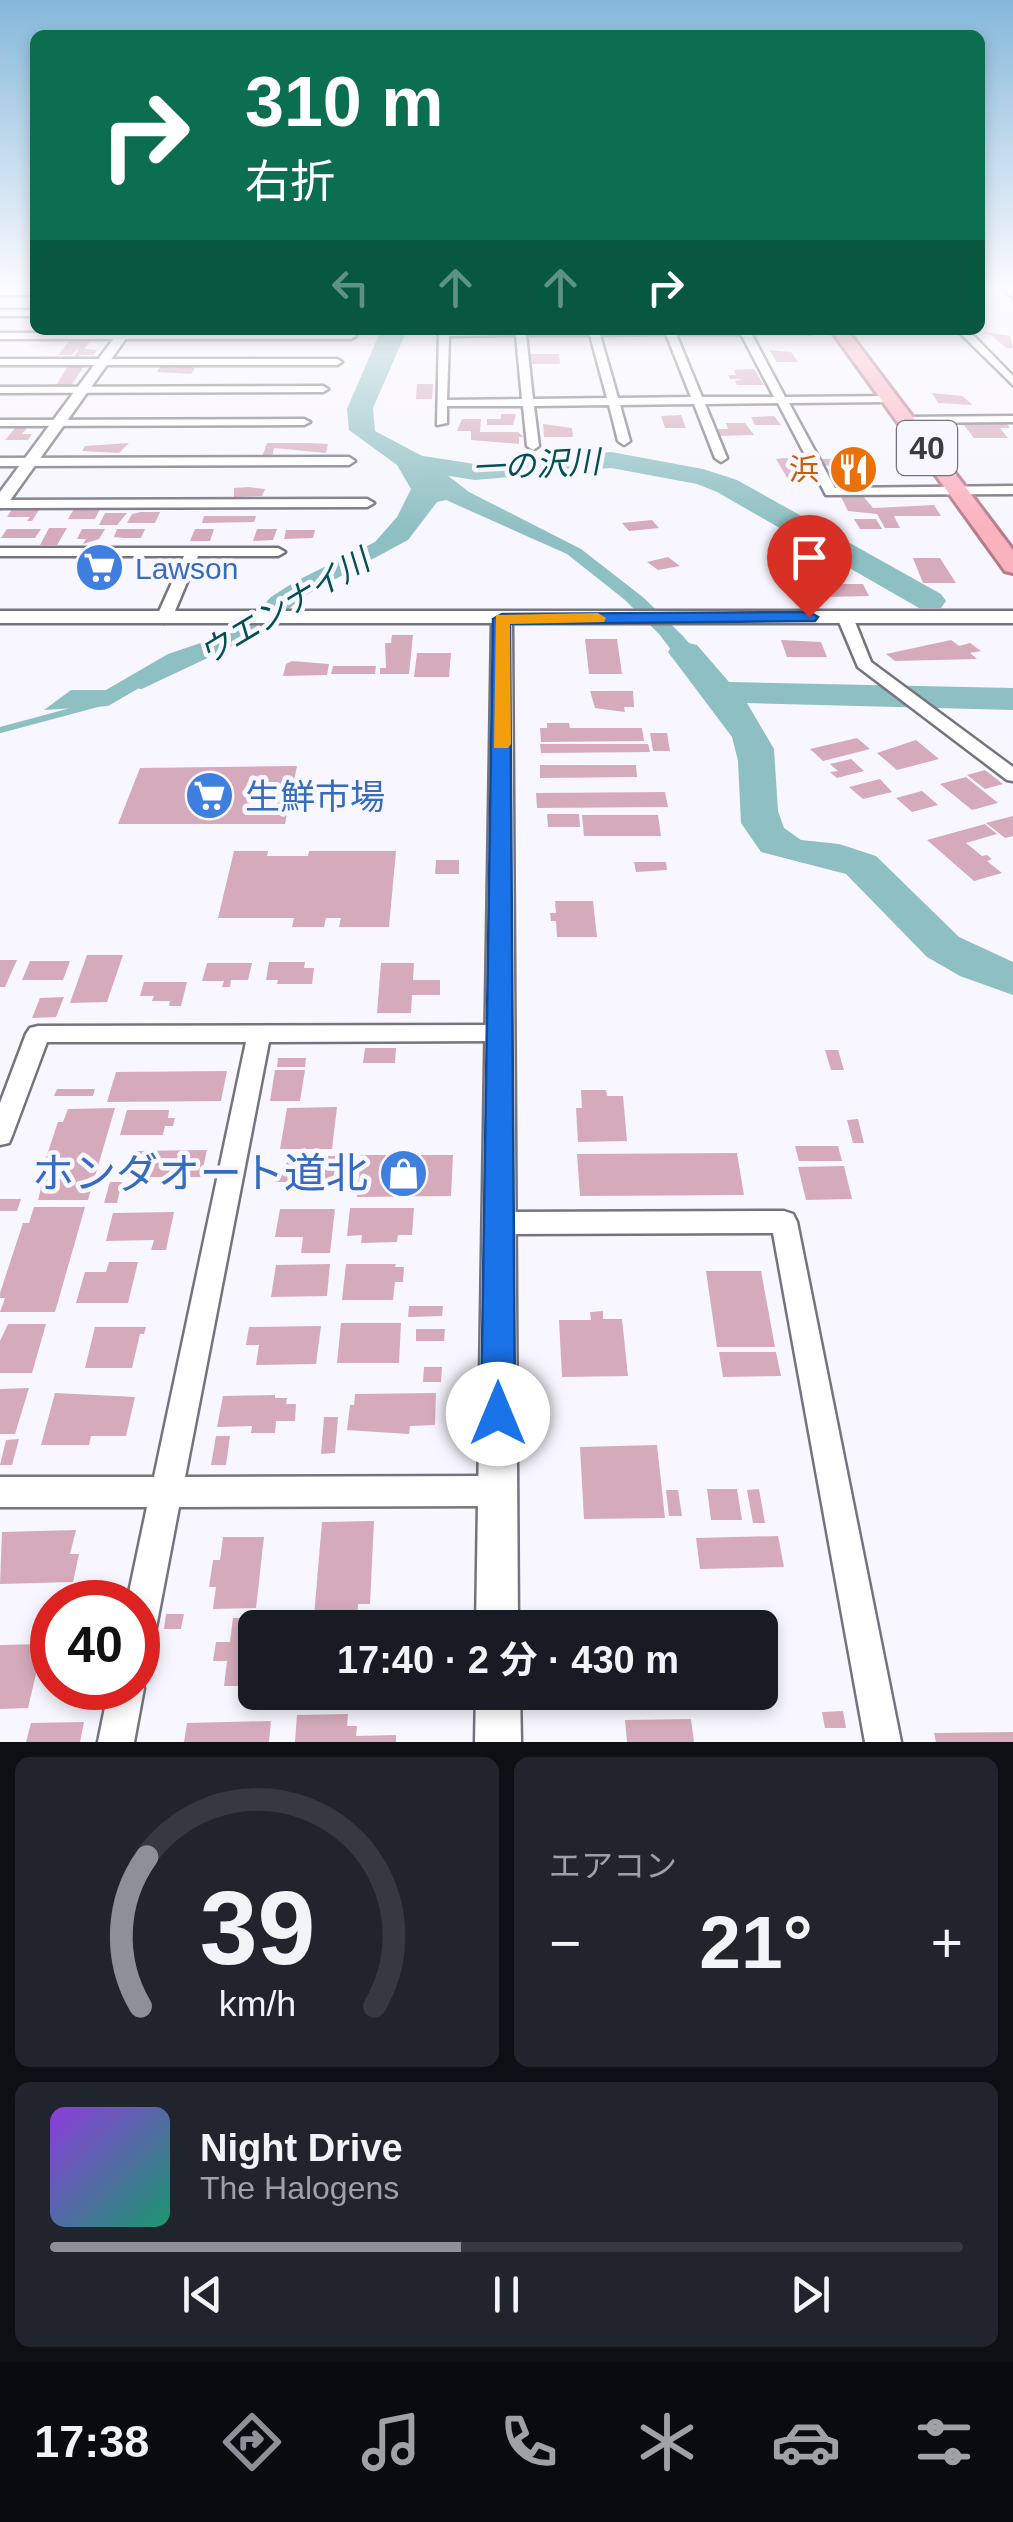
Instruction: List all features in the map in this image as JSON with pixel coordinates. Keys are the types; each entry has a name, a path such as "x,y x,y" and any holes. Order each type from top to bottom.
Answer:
{"highway":[{"name":"40","path":"868,368 1013,566"},
{"name":"40","path":"889,368 1003,516"}],"street":[{"path":"0,503 99,368"},
{"path":"441,423 443,368"},
{"path":"524,368 533,446"},
{"path":"604,368 624,441"},
{"path":"684,368 721,458"},
{"path":"764,368 831,492 1013,490"},
{"path":"0,390 323,390"},
{"path":"442,403 891,399"},
{"path":"906,420 1013,419"},
{"path":"0,422 304,422"},
{"path":"0,462 349,461"},
{"path":"0,503 368,504"},
{"path":"164,618 193,551"},
{"path":"0,552 278,552"},
{"path":"845,617 864,664 1013,776"},
{"path":"0,618 1013,618"},
{"path":"497,1610 502,619"},
{"path":"0,1136 38,1034 501,1033"},
{"path":"148,1580 259,1034"},
{"path":"500,1223 784,1222 883,1742"},
{"path":"0,1492 497,1491"},
{"path":"116,1742 122,1710"},
{"path":"498,1710 498,1742"}],"water":[{"path":"365,368 390,368 373,408 375,431 424,457 469,492 581,549 644,598 683,636 734,698 707,697 659,634 625,600 567,554 446,500 437,502 408,540 302,597 260,636 179,665 108,706 44,710 71,690 106,690 168,654 239,630 271,597 375,542 397,517 411,489 397,465 349,430 347,409"}],"building":[{"path":"66,368 83,368 71,386 56,386"},
{"path":"159,368 195,368 191,374 157,372"},
{"path":"754,369 764,385 737,385 735,381 743,379 730,379 728,375 736,375 734,370"},
{"path":"417,384 433,384 432,399 416,399"},
{"path":"932,393 962,396 973,405 938,403"},
{"path":"501,414 516,414 513,425 487,425 487,419 501,419"},
{"path":"681,415 686,428 665,428 661,416"},
{"path":"774,416 781,425 755,425 751,417"},
{"path":"462,419 481,419 480,432 518,432 524,437 519,437 519,444 471,440 471,431 457,431"},
{"path":"726,423 745,423 754,435 718,436 716,429 728,429"},
{"path":"543,424 572,428 573,437 544,437"},
{"path":"963,424 1007,424 1010,428 1000,428 1008,438 974,438"},
{"path":"16,427 28,427 22,434 32,434 28,440 5,440"},
{"path":"129,443 119,453 82,451 85,446"},
{"path":"267,443 328,444 326,453 274,448 272,457 262,457"},
{"path":"803,456 818,481 789,481 776,459"},
{"path":"867,458 875,471 863,471 870,483 843,485 836,467 823,465 819,459"},
{"path":"234,488 265,489 262,496 234,497"},
{"path":"840,495 862,495 873,508 934,505 941,516 894,516 900,528 885,528 877,514 848,511"},
{"path":"75,507 101,507 95,519 68,519"},
{"path":"13,508 40,508 32,521 27,521 30,517 7,517"},
{"path":"160,512 155,523 127,523 132,514"},
{"path":"105,513 127,513 117,525 99,525"},
{"path":"204,516 256,516 254,522 202,523"},
{"path":"854,519 876,519 882,529 860,529"},
{"path":"652,520 659,528 629,531 622,523"},
{"path":"49,528 67,528 57,545 40,545"},
{"path":"7,529 41,529 35,538 1,538"},
{"path":"82,529 105,529 99,539 83,544 86,539 77,539"},
{"path":"117,529 145,529 141,538 124,538 114,537"},
{"path":"195,529 214,529 210,541 190,541"},
{"path":"257,529 277,529 273,540 253,541"},
{"path":"286,530 315,530 313,538 284,539"},
{"path":"668,557 680,566 658,570 647,562"},
{"path":"913,558 940,558 956,583 923,583"},
{"path":"821,584 863,584 869,596 826,597"},
{"path":"392,635 413,635 409,674 380,674 380,668 386,668 385,643 391,643"},
{"path":"585,639 617,639 622,674 589,674"},
{"path":"781,640 821,642 827,657 787,657"},
{"path":"951,640 959,646 970,643 981,651 970,653 977,659 895,661 886,654"},
{"path":"417,653 451,653 449,677 414,677"},
{"path":"286,664 329,664 327,675 283,676"},
{"path":"333,666 376,666 375,674 331,674"},
{"path":"590,691 633,691 634,707 624,707 625,712 595,708"},
{"path":"547,723 569,723 570,728 642,728 644,741 541,742 540,728 547,728"},
{"path":"650,733 667,733 670,751 653,751"},
{"path":"857,738 870,749 823,761 810,749"},
{"path":"916,740 939,759 897,770 877,753"},
{"path":"540,744 648,744 650,752 541,753"},
{"path":"851,759 864,771 837,778 830,772 838,771 830,764"},
{"path":"540,765 636,765 637,777 540,778"},
{"name":"生鮮市場","path":"297,766 285,824 118,824 140,768"},
{"path":"985,770 1003,784 985,789 967,775"},
{"path":"966,777 998,803 972,810 940,784"},
{"path":"880,779 892,792 863,799 849,787"},
{"path":"922,791 938,805 912,812 896,798"},
{"path":"665,792 668,807 537,808 536,793"},
{"path":"547,814 579,814 580,827 548,827"},
{"path":"582,815 658,815 661,836 584,836"},
{"path":"1013,816 1013,836 1005,838 986,823"},
{"path":"985,824 997,834 966,843 992,859 987,861 1002,873 974,881 927,840"},
{"path":"234,851 308,856 309,851 396,851 389,927 339,927 341,918 326,918 324,927 292,927 294,918 218,918"},
{"path":"436,860 459,860 459,874 435,874"},
{"path":"634,862 666,862 667,870 636,872"},
{"path":"555,901 593,901 597,937 557,937 556,921 551,921 550,913 556,913"},
{"path":"87,955 123,955 107,1002 70,1003"},
{"path":"0,960 17,960 5,987 0,987"},
{"path":"30,961 70,961 63,980 22,980"},
{"path":"269,962 305,962 304,968 314,968 312,984 277,984 278,980 266,980"},
{"path":"207,963 252,963 248,980 231,980 230,987 222,987 224,981 202,981"},
{"path":"381,963 414,963 413,980 440,980 440,995 412,995 411,1013 377,1013"},
{"path":"144,982 187,982 181,1006 169,1006 170,1001 152,1001 154,996 140,996"},
{"path":"64,997 56,1017 32,1018 40,998"},
{"path":"365,1048 396,1048 395,1063 363,1063"},
{"path":"825,1050 838,1050 844,1070 831,1070"},
{"path":"278,1058 306,1058 305,1067 277,1067"},
{"path":"275,1070 305,1070 300,1101 270,1101"},
{"path":"227,1071 221,1101 107,1102 116,1072"},
{"path":"57,1089 95,1089 93,1096 54,1096"},
{"path":"581,1090 606,1090 607,1096 623,1096 627,1141 578,1142 576,1108 582,1108"},
{"path":"337,1107 332,1149 280,1149 287,1108"},
{"path":"115,1108 88,1200 38,1200 41,1188 36,1188 58,1122 63,1122 68,1109"},
{"path":"127,1110 169,1110 168,1118 175,1118 173,1126 165,1126 163,1135 120,1135"},
{"path":"858,1119 864,1143 853,1143 847,1120"},
{"path":"795,1146 838,1146 842,1161 799,1161"},
{"path":"207,1150 201,1177 128,1177 135,1151"},
{"path":"737,1153 744,1195 580,1196 577,1154"},
{"path":"361,1155 453,1155 451,1196 357,1197"},
{"path":"291,1156 336,1156 333,1182 275,1182"},
{"path":"844,1166 852,1199 806,1200 798,1167"},
{"path":"110,1182 122,1182 117,1203 104,1203"},
{"path":"0,1199 21,1199 17,1211 0,1211"},
{"path":"34,1207 85,1207 55,1312 0,1312 5,1298 0,1298 0,1293 23,1223 29,1223"},
{"path":"350,1208 414,1208 412,1235 398,1235 397,1242 361,1243 362,1235 347,1236"},
{"path":"280,1209 335,1209 330,1253 301,1253 303,1237 275,1237"},
{"path":"174,1212 166,1250 151,1250 154,1240 106,1241 113,1213"},
{"path":"109,1262 138,1262 128,1303 76,1303 85,1272 106,1272"},
{"path":"330,1264 327,1296 271,1297 276,1265"},
{"path":"346,1264 396,1264 395,1267 404,1267 403,1282 395,1282 393,1300 342,1300"},
{"path":"706,1271 761,1271 775,1347 717,1347"},
{"path":"409,1306 443,1306 442,1316 408,1317"},
{"path":"603,1311 603,1319 622,1319 628,1376 562,1377 559,1320 591,1320 590,1312"},
{"path":"341,1323 401,1323 399,1363 337,1363"},
{"path":"8,1324 46,1324 32,1373 0,1373 0,1341"},
{"path":"321,1326 316,1364 256,1365 259,1345 246,1345 249,1327"},
{"path":"95,1327 146,1327 144,1334 140,1334 132,1368 85,1368"},
{"path":"416,1329 445,1329 444,1341 416,1341"},
{"path":"719,1352 776,1352 781,1376 723,1377"},
{"path":"424,1367 442,1367 441,1382 423,1382"},
{"path":"29,1388 15,1434 0,1434 0,1389"},
{"path":"55,1393 135,1397 126,1436 91,1436 89,1445 41,1445"},
{"path":"436,1393 435,1425 410,1426 409,1434 347,1430 355,1394"},
{"path":"223,1396 287,1398 286,1404 296,1404 295,1421 276,1421 275,1433 251,1433 252,1426 217,1427"},
{"path":"324,1417 338,1417 335,1453 321,1454"},
{"path":"216,1436 230,1436 226,1465 211,1465"},
{"path":"19,1439 12,1465 0,1465 6,1440"},
{"path":"657,1445 665,1518 584,1519 580,1447"},
{"path":"707,1489 737,1489 742,1520 711,1520"},
{"path":"759,1489 765,1523 753,1523 747,1490"},
{"path":"666,1490 678,1490 682,1516 669,1516"},
{"path":"374,1521 370,1604 358,1604 358,1610 315,1610 322,1522"},
{"path":"76,1530 70,1554 79,1554 73,1580 0,1584 2,1532"},
{"path":"778,1536 784,1567 700,1569 696,1538"},
{"path":"223,1537 264,1537 256,1608 213,1609 216,1587 209,1587 213,1560 220,1560"},
{"path":"166,1614 184,1614 181,1629 164,1629"},
{"path":"233,1618 238,1618 238,1686 224,1686 227,1661 213,1661 216,1642 230,1642"},
{"path":"30,1644 28,1708 0,1709 0,1645"},
{"path":"843,1711 846,1728 825,1728 822,1712"},
{"path":"348,1714 347,1726 357,1726 356,1736 396,1735 396,1742 295,1742 297,1715"},
{"path":"691,1719 694,1742 627,1742 625,1720"},
{"path":"271,1721 269,1742 184,1742 187,1723"},
{"path":"84,1722 80,1742 26,1742 31,1723"},
{"path":"1013,1732 1013,1742 936,1742 934,1733"}],"waterway":[{"name":"一の沢川","path":"410,462 475,472 611,460 703,477 727,486 930,601"},
{"name":"ウエンナイ川","path":"141,686 228,645"},
{"path":"685,652 719,692"},
{"name":"一の沢川","path":"719,692 1013,699"},
{"path":"719,692 751,737 757,761 758,811 767,834 776,843 787,849 839,857 861,865 943,947 968,962 1013,979"},
{"name":"ウエンナイ川","path":"0,730 101,703"}],"slow traffic":[{"path":"501,744 502,619 598,618"}],"place":[{"name":"浜","path":"854,469"},
{"name":"Lawson","path":"100,568"},
{"name":"生鮮市場","path":"210,796"},
{"name":"ホンダオート道北","path":"403,1173"}],"route":[{"path":"498,1414 502,619 809,617"}]}
